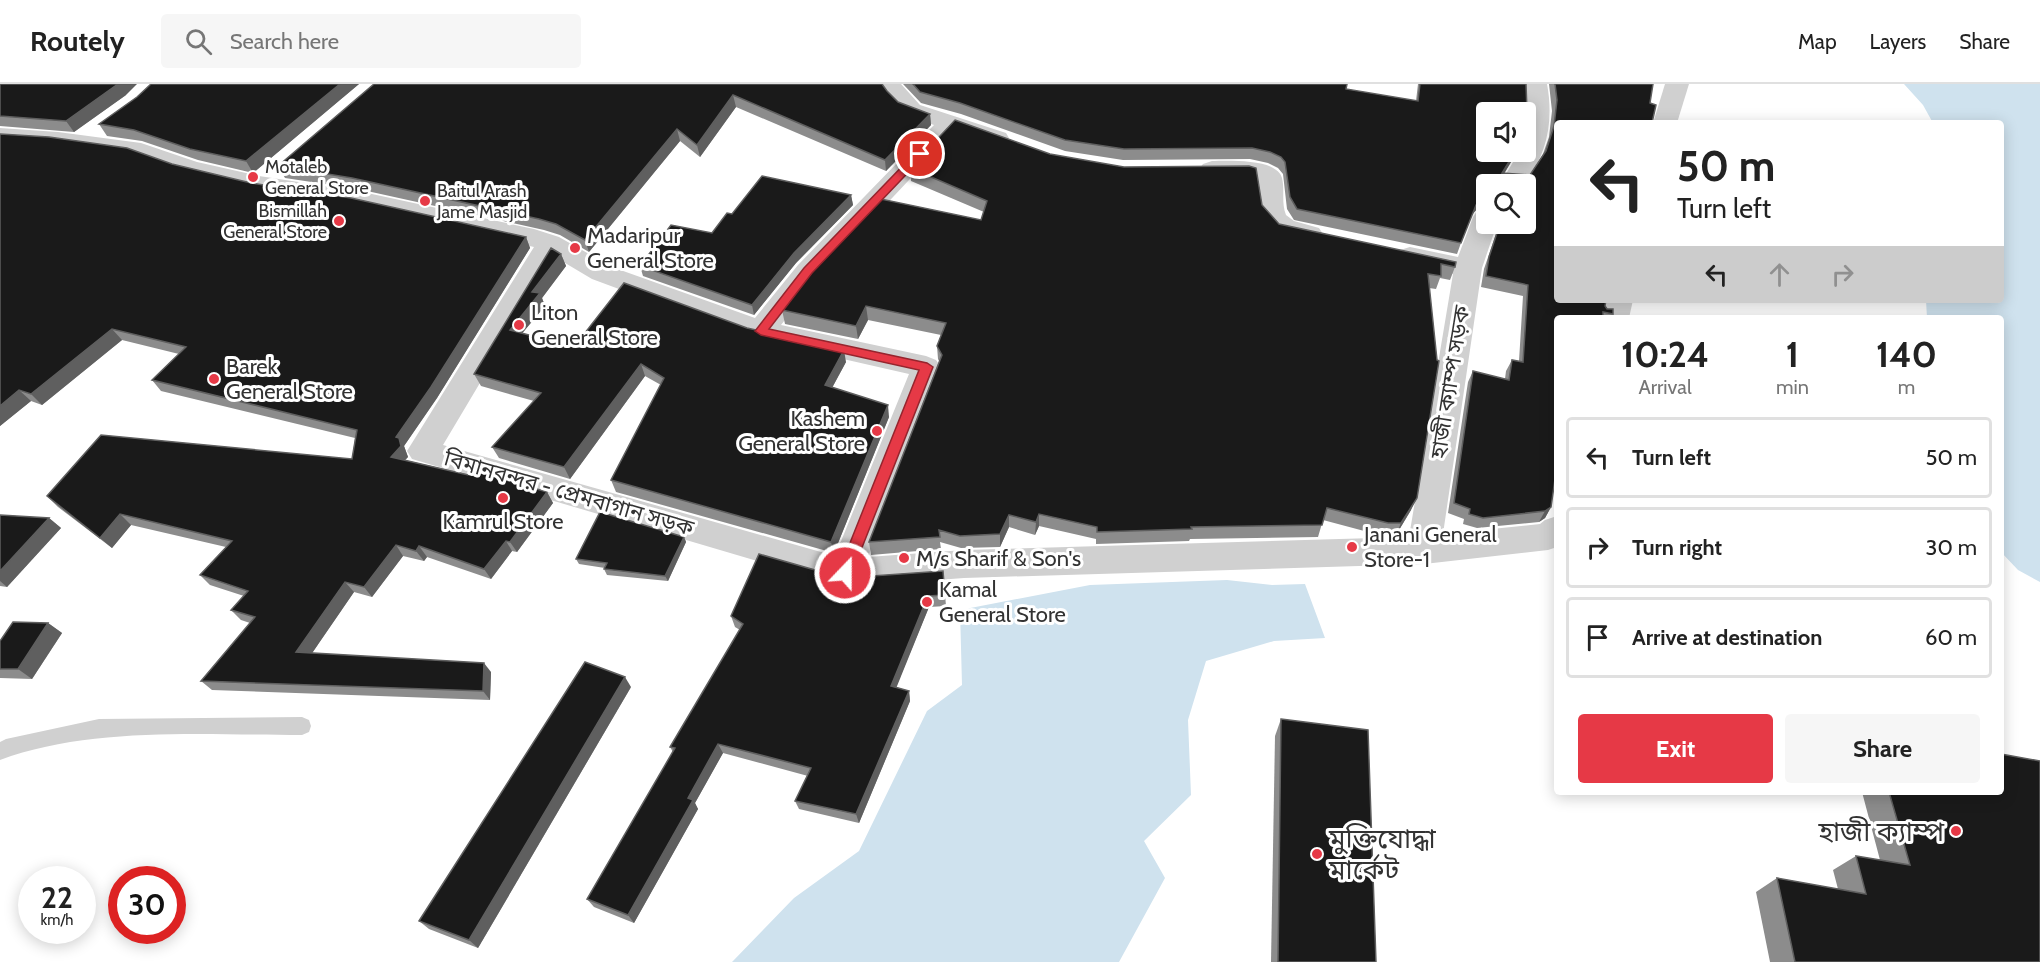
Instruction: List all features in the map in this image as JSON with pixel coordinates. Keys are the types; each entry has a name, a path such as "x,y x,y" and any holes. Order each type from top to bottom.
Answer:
{"street":[{"path":"889,84 905,105 912,110 951,121 1016,145"},
{"path":"1520,174 1537,134 1538,96 1535,84"},
{"path":"1666,120 1677,84"},
{"path":"761,331 808,271 951,121"},
{"path":"80,142 107,122"},
{"path":"0,135 141,150 190,168 259,184 358,199 550,243 602,273 761,331 927,367 845,573 964,564 1424,550 1548,537 1554,532"},
{"path":"259,184 286,161"},
{"path":"1193,169 1250,169 1269,176 1271,213 1275,223 1285,229 1331,239"},
{"name":"হাজী ক্যাম্প সড়ক","path":"1424,550 1468,268 1480,234"},
{"name":"বিমানবন্দর - প্রেমবাগান সড়ক","path":"550,243 423,451 845,573"},
{"path":"1388,251 1468,268"}],"lane":[{"path":"0,751 13,745 99,728 302,726"}],"water":[{"path":"1904,84 2040,84 2040,582 2018,570 2004,555 2004,315 1927,315 1926,303 2004,303 2004,120 1931,120 1923,105"},
{"path":"1227,580 1272,585 1305,584 1325,638 1274,641 1206,661 1188,720 1191,795 1144,841 1165,878 1119,962 732,962 794,898 859,851 927,711 962,685 960,610 1090,585"}],"building":[{"path":"0,84 118,84 66,121 0,116"},
{"path":"151,84 340,84 246,161 190,149 134,130 99,124"},
{"path":"374,84 882,84 898,102 930,114 885,160 733,95 697,145 677,129 585,240 556,224 539,219 352,178 278,166"},
{"path":"913,84 1347,84 1346,89 1418,101 1420,84 1526,84 1527,102 1476,102 1476,162 1509,162 1502,173 1516,174 1476,174 1476,205 1461,243 1297,209 1290,197 1285,162 1281,157 1270,152 1252,148 1124,149 1065,140 960,103 920,92"},
{"path":"1555,84 1653,84 1650,103 1656,105 1653,120 1555,120 1557,100"},
{"path":"955,120 1050,154 1124,167 1249,166 1256,168 1262,205 1279,224 1456,262 1455,267 1441,264 1441,276 1428,274 1437,360 1439,361 1417,498 1401,523 1388,523 1327,508 1322,525 1191,527 1192,529 1097,532 1097,527 1039,514 1036,522 1009,515 1000,534 960,536 939,530 940,537 869,542 942,355 937,346 946,323 866,306 856,326 782,310 817,265 881,199 981,220 987,201 910,168"},
{"path":"1554,126 1554,303 1606,303 1607,309 1613,309 1613,314 1603,312 1603,315 1554,315 1554,486 1551,507 1545,511 1483,518 1469,514 1470,509 1454,503 1473,371 1509,380 1512,360 1523,362 1528,285 1486,276 1497,234 1536,234 1536,174 1531,174 1546,151"},
{"path":"0,134 49,137 127,148 172,164 251,183 351,198 526,237 431,387 396,437 399,438 401,446 391,457 468,475 472,470 547,492 510,542 506,541 484,569 419,546 416,551 396,545 364,587 345,582 296,652 484,663 483,691 201,681 255,617 231,610 248,591 200,575 232,541 120,514 100,538 47,496 101,435 352,459 357,430 152,380 186,347 112,329 31,394 19,390 0,406"},
{"path":"762,176 851,195 794,253 752,305 640,266 671,225 712,233 727,213 732,214"},
{"path":"551,248 561,254 532,292 540,293 510,330 574,347 624,283 747,328 844,350 825,385 888,405 831,542 611,480 664,378 641,364 564,467 492,447 541,393 474,374"},
{"path":"600,512 684,537 665,576 604,569 607,563 576,559"},
{"path":"0,515 49,518 0,571"},
{"path":"759,554 843,578 943,571 945,595 928,596 891,686 909,691 856,814 795,801 811,768 718,744 688,798 693,800 628,915 587,899 675,748 670,747 743,624 731,616"},
{"path":"13,622 48,623 18,669 0,669 0,641"},
{"path":"585,662 625,677 469,940 419,921"},
{"name":"মুক্তিযোদ্ধা মার্কেট","path":"1281,719 1368,730 1376,962 1278,962"},
{"name":"হাজী ক্যাম্প","path":"2004,755 2040,761 2040,962 1795,962 1777,878 1866,894 1856,856 1910,865 1890,795 2004,795"}],"place":[{"name":"Motaleb General Store","path":"253,177"},
{"name":"Baitul Arash Jame Masjid","path":"425,201"},
{"name":"Bismillah General Store","path":"339,221"},
{"name":"Madaripur General Store","path":"575,248"},
{"name":"Liton General Store","path":"519,325"},
{"name":"Barek General Store","path":"214,379"},
{"name":"Kashem General Store","path":"877,431"},
{"name":"Kamrul Store","path":"503,498"},
{"name":"Janani General Store-1","path":"1352,547"},
{"name":"M/s Sharif & Son's","path":"904,558"},
{"name":"Kamal General Store","path":"927,602"},
{"name":"হাজী ক্যাম্প","path":"1956,831"},
{"name":"মুক্তিযোদ্ধা মার্কেট","path":"1317,854"}],"route":[{"path":"845,573 927,367 761,331 808,271 920,154"}]}
